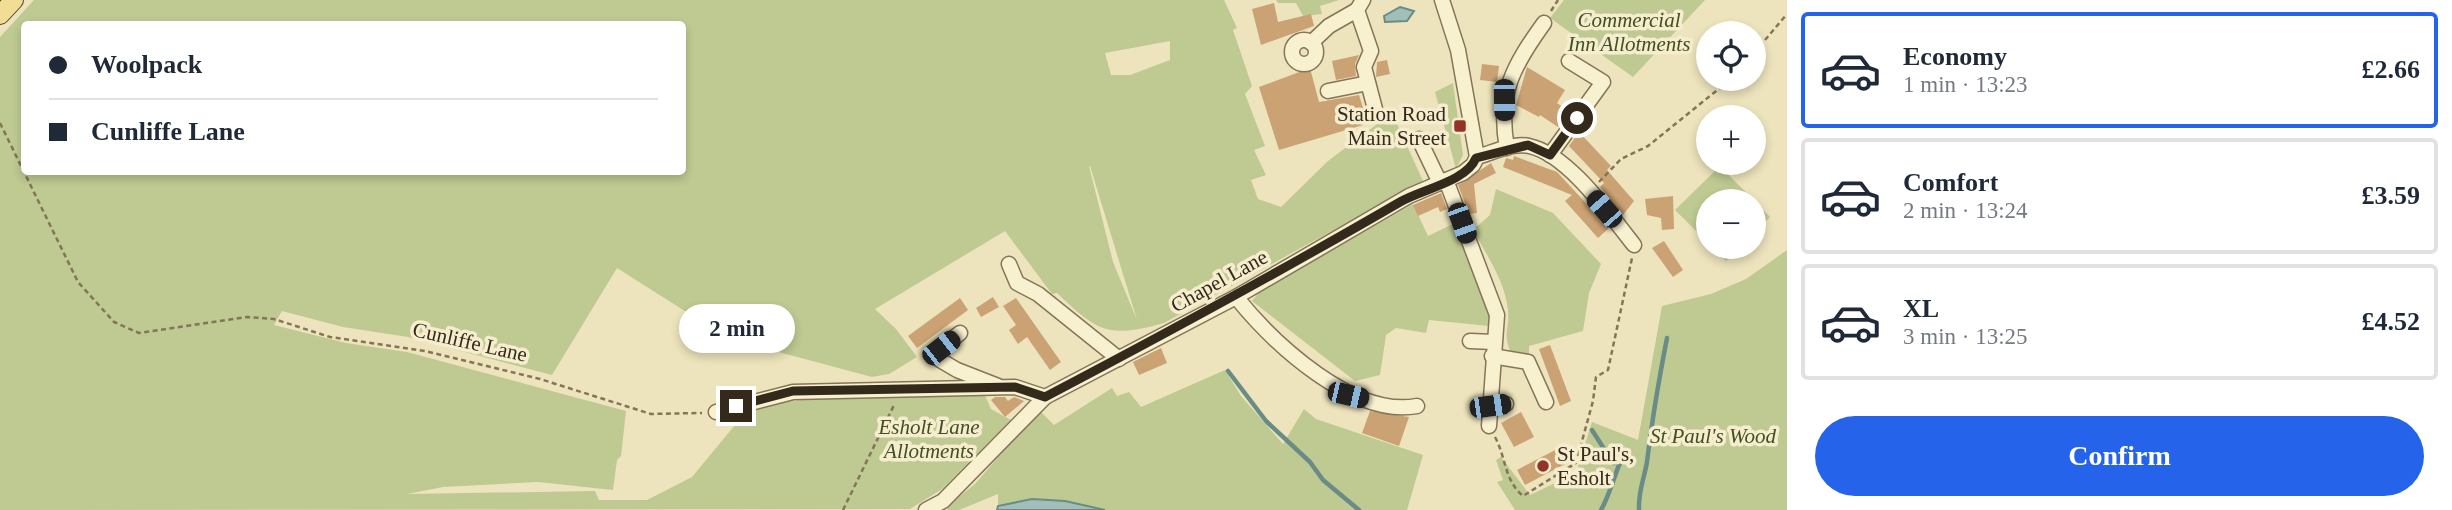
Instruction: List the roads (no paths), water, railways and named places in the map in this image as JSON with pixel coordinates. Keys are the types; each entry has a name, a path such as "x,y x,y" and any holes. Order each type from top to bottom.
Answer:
{"main road":[{"path":"0,15 13,0"}],"street":[{"path":"1442,0 1458,50 1476,158"},
{"path":"1311,43 1329,26 1360,5 1371,51 1364,67 1375,109"},
{"path":"1544,23 1510,75 1504,100 1507,148 1528,145 1550,155 1589,192 1634,245"},
{"path":"1550,155 1603,82 1569,61"},
{"path":"1328,91 1368,83"},
{"path":"1419,139 1443,182 1497,315 1489,426"},
{"name":"Chapel Lane","path":"926,510 943,501 1045,397 1236,297 1409,197 1473,165 1476,158 1507,148"},
{"path":"1009,264 1017,282 1038,294 1119,359"},
{"path":"1236,297 1260,327 1348,395 1401,409 1417,406"},
{"path":"960,333 941,348 940,360 957,370 1003,388"},
{"path":"1470,341 1528,362 1546,402"},
{"path":"716,412 793,391 1026,388 1045,397"},
{"path":"1490,406 1506,404"}],"water":[{"path":"1400,7 1414,11 1407,21 1385,22 1384,16"},
{"path":"1032,499 1065,501 1105,510 997,510 998,506"}],"waterway":[{"path":"1639,510 1667,338"},
{"path":"1228,371 1266,421 1310,462 1323,480 1359,510"},
{"path":"1592,430 1613,463 1620,463 1601,510"}],"place":[{"name":"Station Road Main Street","path":"1460,126"},
{"name":"St Paul's, Esholt","path":"1543,466"}],"park label":[{"name":"Commercial Inn Allotments","path":"1629,32"},
{"name":"St Paul's Wood","path":"1713,436"},
{"name":"Esholt Lane Allotments","path":"929,439"}]}
